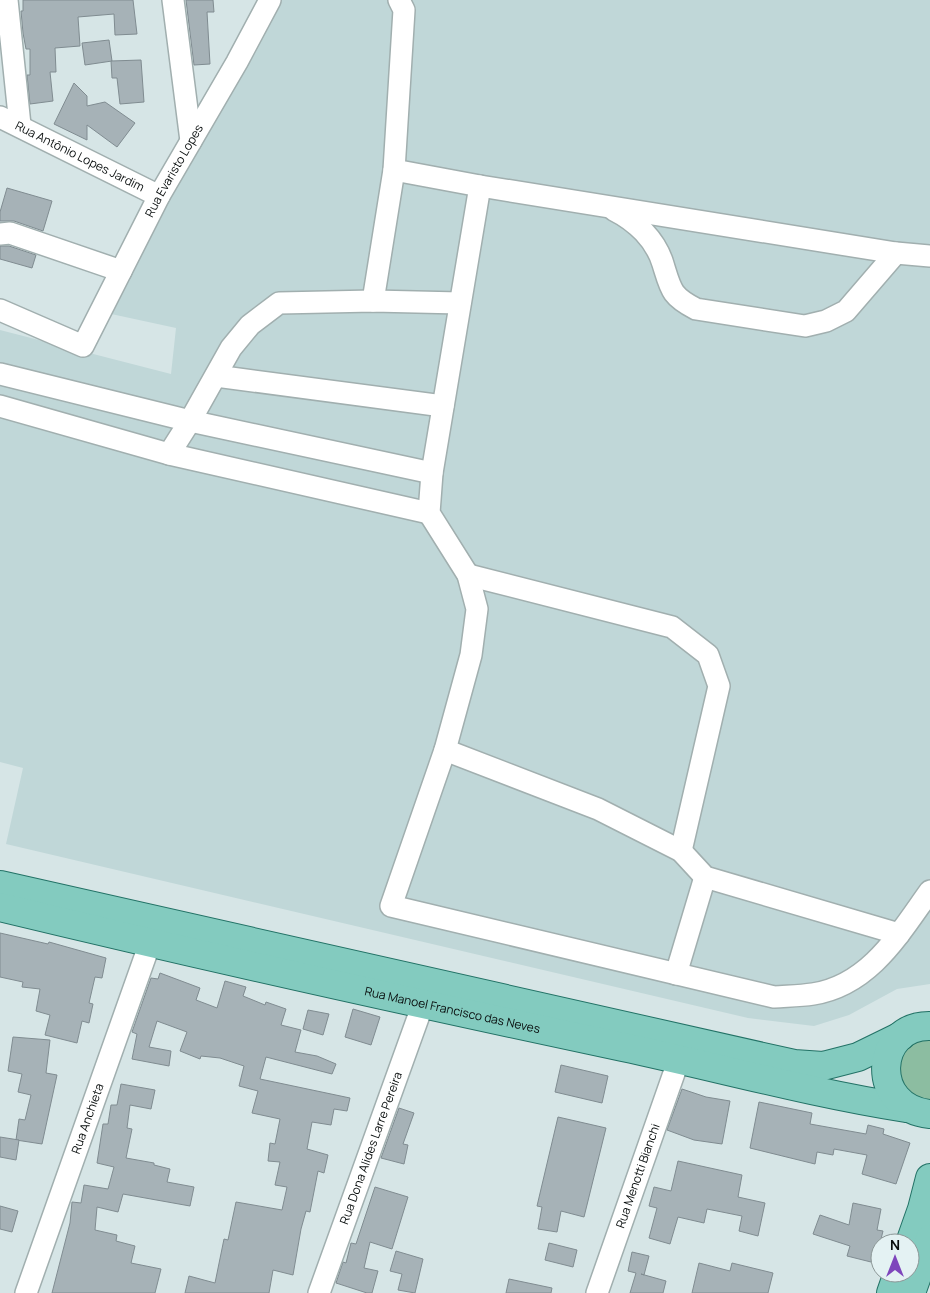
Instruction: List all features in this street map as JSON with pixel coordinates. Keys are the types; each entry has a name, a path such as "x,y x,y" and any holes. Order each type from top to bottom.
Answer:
{"main road":[{"name":"Rua Manoel Francisco das Neves","path":"0,885 794,1064 823,1066 858,1057 913,1029 929,1026"},
{"name":"Rua Manoel Francisco das Neves","path":"0,907 150,943 679,1059 921,1117"},
{"path":"901,1036 892,1046 886,1059 885,1073 888,1086 895,1098 921,1117"},
{"path":"914,1233 930,1178"},
{"path":"912,1293 930,1239"}],"street":[{"path":"8,0 20,125"},
{"path":"173,0 191,141"},
{"name":"Rua Evaristo Lopes","path":"0,310 83,346 159,196 237,62 270,0"},
{"path":"373,300 394,170 404,3"},
{"name":"Rua Antônio Lopes Jardim","path":"0,117 20,125 159,196"},
{"path":"394,170 480,186 896,253 930,256"},
{"path":"480,186 432,474 429,513 468,575 476,609 471,655 445,750 391,906 774,997 814,994 851,981 882,957 930,891"},
{"path":"603,205 629,218 650,238 663,263 666,279 673,292 683,302 696,309 805,326 826,322 846,311 896,253"},
{"path":"0,234 10,233 121,271"},
{"path":"169,454 190,422 231,348 250,325 279,303 373,300 460,303"},
{"path":"0,374 190,422 432,474"},
{"path":"216,376 443,406"},
{"path":"0,406 169,454 429,513"},
{"path":"468,575 672,627 708,656 719,686 681,851"},
{"path":"445,750 598,809 681,851 705,878 899,934"},
{"path":"676,974 705,878"},
{"name":"Rua Anchieta","path":"26,1293 150,943"},
{"name":"Rua Dona Alides Larre Pereira","path":"319,1293 424,1004"},
{"name":"Rua Menotti Bianchi","path":"596,1293 679,1059"}],"shaded area":[{"path":"272,0 930,0 930,984 897,989 849,1015 814,1026 748,1018 6,844 23,768 0,762 0,330 171,374 176,328 102,312"}],"green space":[{"path":"930,1032 930,1101 920,1100 902,1089 897,1058 898,1052 902,1047"}],"building":[{"path":"23,0 133,0 137,34 115,35 114,14 78,17 80,46 55,48 56,72 50,72 53,101 30,104 27,75 30,75 30,49 26,49 23,33 21,11 23,11"},
{"path":"186,0 213,0 214,12 207,12 210,64 194,65"},
{"path":"109,40 112,61 85,65 82,43"},
{"path":"141,60 144,102 120,104 117,78 112,78 111,61"},
{"path":"74,83 87,96 87,106 105,102 135,123 117,147 87,125 87,140 54,124"},
{"path":"7,188 52,201 43,231 14,221 0,221 0,212"},
{"path":"0,246 9,246 36,255 32,268 0,259"},
{"path":"0,933 48,944 49,942 106,958 102,978 95,977 89,1003 93,1004 89,1023 82,1021 77,1043 45,1035 50,1015 36,1011 40,989 22,987 23,982 0,977"},
{"path":"160,973 200,988 196,1000 217,1008 225,981 246,987 243,996 265,1005 266,1002 286,1009 281,1025 301,1030 295,1052 317,1056 336,1064 332,1074 266,1057 260,1079 350,1098 347,1111 334,1109 331,1125 312,1122 307,1149 328,1155 324,1173 318,1171 310,1212 306,1211 301,1229 293,1275 273,1270 269,1293 185,1293 189,1276 215,1283 224,1239 228,1240 236,1202 282,1210 287,1187 275,1185 280,1162 268,1161 270,1143 275,1144 280,1119 252,1113 258,1091 239,1086 244,1066 220,1058 201,1056 200,1059 180,1051 187,1032 157,1021 149,1047 171,1051 169,1066 132,1059 137,1034 132,1032 151,978 158,979"},
{"path":"353,1009 380,1017 371,1045 345,1037"},
{"path":"308,1010 329,1014 323,1035 303,1029"},
{"path":"13,1037 50,1040 46,1073 57,1075 42,1144 16,1140 19,1119 25,1120 31,1095 18,1092 22,1074 8,1071"},
{"path":"561,1065 608,1076 602,1103 555,1092"},
{"path":"121,1084 155,1090 151,1109 130,1105 127,1128 132,1129 126,1158 154,1163 154,1165 170,1169 167,1182 194,1187 190,1206 123,1194 118,1212 97,1207 95,1230 117,1235 116,1241 135,1246 131,1263 161,1269 155,1293 52,1293 70,1223 72,1202 81,1203 84,1185 108,1189 114,1167 97,1163 103,1124 108,1124 111,1105 117,1105"},
{"path":"682,1089 706,1097 730,1101 722,1144 694,1140 667,1130"},
{"path":"759,1102 812,1113 810,1124 866,1134 868,1125 884,1129 883,1134 910,1143 896,1184 862,1174 867,1155 834,1149 833,1155 817,1152 815,1164 750,1148"},
{"path":"399,1108 414,1113 403,1144 408,1145 404,1164 381,1158"},
{"path":"558,1117 606,1128 584,1217 561,1211 557,1232 538,1229 542,1207 537,1206"},
{"path":"0,1137 19,1140 16,1160 0,1157"},
{"path":"678,1161 742,1175 738,1197 765,1203 758,1236 739,1231 742,1216 707,1209 704,1223 678,1217 670,1244 649,1238 657,1208 649,1206 654,1187 671,1191"},
{"path":"375,1187 408,1197 392,1249 370,1242 364,1268 378,1271 372,1293 367,1293 336,1283 343,1262 346,1263 351,1243 356,1244"},
{"path":"853,1203 881,1209 877,1230 883,1231 882,1233 870,1233 870,1262 847,1256 850,1246 813,1234 820,1215 849,1225"},
{"path":"0,1206 18,1211 12,1232 0,1229"},
{"path":"549,1243 577,1250 573,1267 545,1260"},
{"path":"396,1251 423,1259 415,1293 398,1290 402,1274 390,1271"},
{"path":"632,1252 649,1256 644,1275 666,1281 663,1293 630,1293 636,1273 628,1271"},
{"path":"699,1263 730,1271 732,1263 773,1273 768,1293 692,1293"},
{"path":"509,1279 552,1288 551,1293 506,1293"}]}
